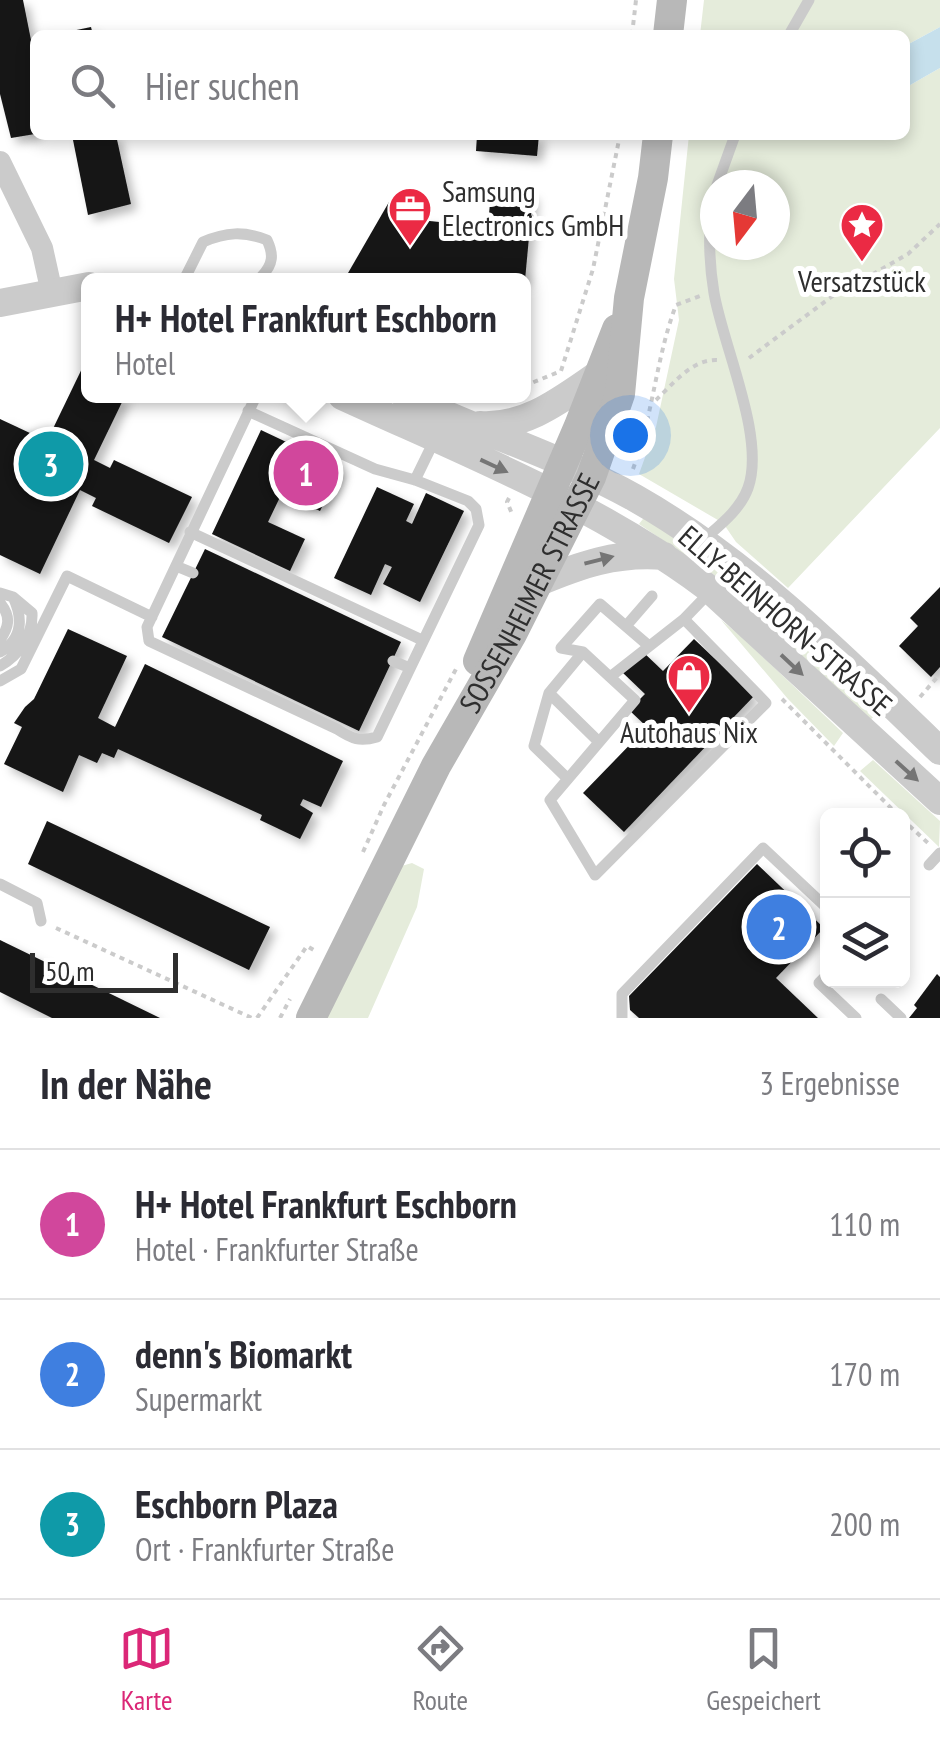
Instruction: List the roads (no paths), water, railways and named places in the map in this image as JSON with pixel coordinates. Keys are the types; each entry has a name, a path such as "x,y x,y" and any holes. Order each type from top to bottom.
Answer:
{"main road":[{"path":"669,30 672,0"},
{"name":"SOSSENHEIMER STRASSE","path":"310,1018 563,499 591,476 620,394 629,298 657,140"},
{"name":"SOSSENHEIMER STRASSE","path":"436,766 537,584 563,499 562,464 629,298"}],"street":[{"path":"0,162 42,248 73,291 0,303"},
{"path":"466,425 515,422 558,402 600,373"},
{"name":"ELLY-BEINHORN-STRASSE","path":"357,403 563,499 665,556 711,591 940,802"},
{"name":"ELLY-BEINHORN-STRASSE","path":"420,403 591,476 703,540 765,589 937,748"},
{"path":"537,584 601,558 665,556"},
{"path":"874,741 882,733 904,730 937,748"}],"lane":[{"path":"793,30 809,0"},
{"path":"722,170 733,140"},
{"path":"188,273 203,242 224,234 250,233 268,240 273,252 265,273"},
{"path":"703,540 742,500 750,484 754,453 714,291 712,260"},
{"path":"248,411 375,470 416,480 468,501 480,517 378,737 362,742 149,641 147,627 190,532 248,411 252,403"},
{"path":"416,480 435,439"},
{"path":"190,532 353,614 422,640"},
{"path":"176,566 193,574"},
{"path":"0,682 20,669 67,576 152,618"},
{"path":"610,677 684,619 711,591"},
{"path":"626,626 652,596"},
{"path":"0,640 9,622 5,598"},
{"path":"0,652 9,647 21,614 5,598"},
{"path":"0,666 15,658 32,624 32,613 5,598"},
{"path":"649,646 600,604 561,648 583,652 635,700 550,800 595,874 766,703 684,619"},
{"path":"568,779 534,746 549,693 583,652"},
{"path":"393,660 410,668"},
{"path":"549,693 599,742"},
{"path":"622,1018 622,994 762,848 820,902"},
{"path":"930,864 940,853"},
{"path":"0,884 37,903 41,921"},
{"path":"823,988 856,1018"},
{"path":"881,999 901,1018"}],"water":[{"path":"940,27 940,68 910,85 910,43"}],"place":[{"name":"Samsung Electronics GmbH","path":"410,247"},
{"name":"Versatzstück","path":"862,263"},
{"name":"Eschborn Plaza","path":"51,464"},
{"name":"H+ Hotel Frankfurt Eschborn","path":"306,473"},
{"name":"Autohaus Nix","path":"689,714"},
{"name":"denn's Biomarkt","path":"779,927"}]}
